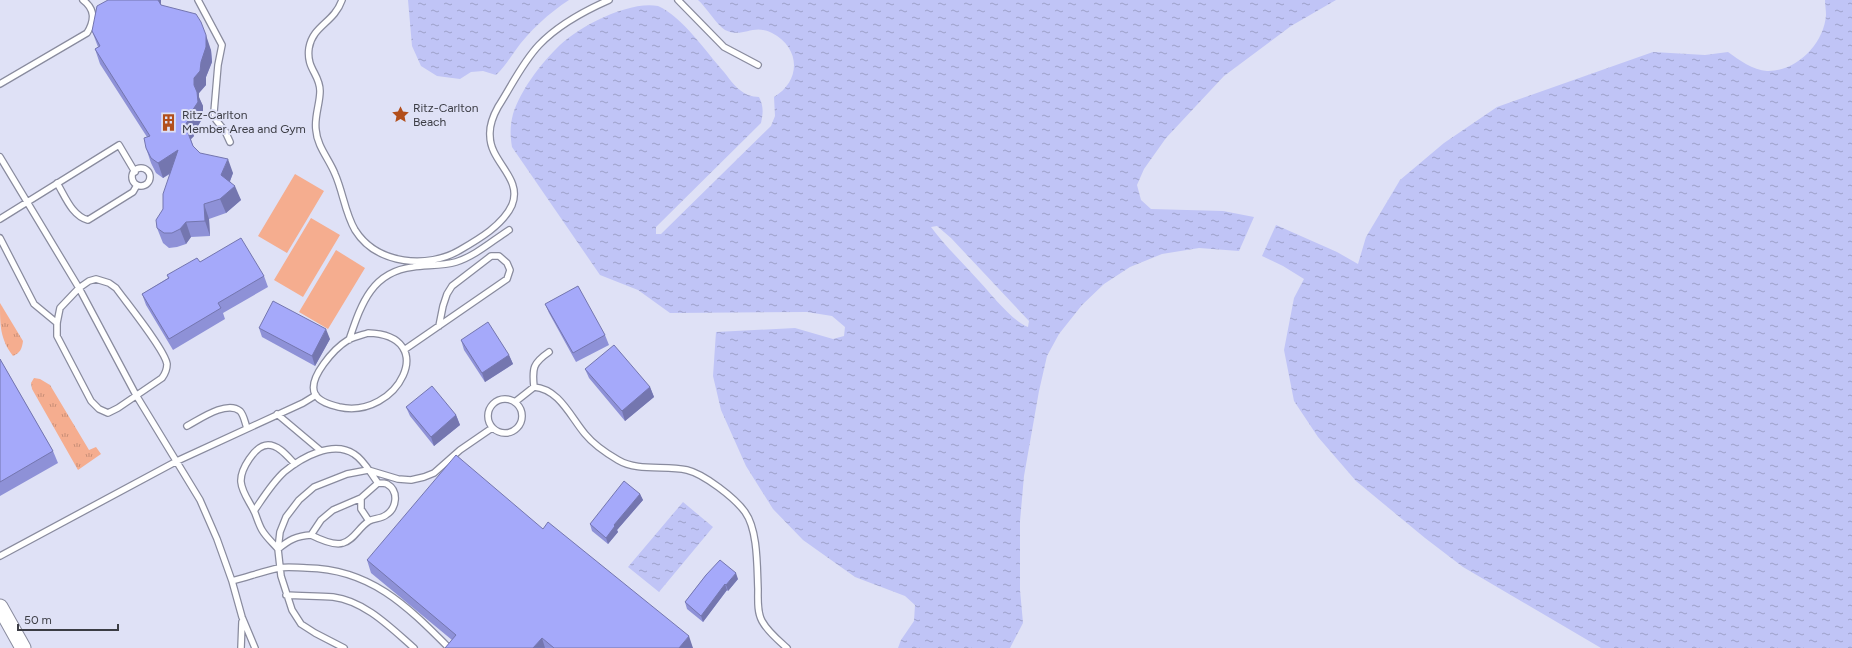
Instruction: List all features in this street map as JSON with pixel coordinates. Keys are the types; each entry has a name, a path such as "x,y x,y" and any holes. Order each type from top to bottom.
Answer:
{"main road":[{"path":"0,607 23,648"}],"lane":[{"path":"0,84 87,33 92,25 94,16 89,5 83,0"},
{"path":"206,0 198,1 222,45 218,65 214,112 216,120 225,131 230,142"},
{"path":"342,0 333,17 315,33 310,45 309,64 319,82 320,90 316,122 317,136 335,173 355,230 369,245 389,256 401,260 421,262 443,258 462,249 487,232 505,216 512,205 515,194 514,186 491,144 489,137 493,118 498,107 539,45 551,34 576,16 609,0"},
{"path":"678,0 724,47 758,66"},
{"path":"0,219 119,145 134,172 133,179 137,185"},
{"path":"0,157 79,288 136,395 200,500 217,539 232,581 242,617 255,648"},
{"path":"134,172 138,170 145,170 150,176 148,183 145,185 137,185"},
{"path":"57,183 76,214 81,218 88,220 133,192 137,185"},
{"path":"349,340 361,304 368,292 390,274 401,268 455,262 467,257 509,230"},
{"path":"487,232 494,240"},
{"path":"0,238 34,304 57,323"},
{"path":"404,350 439,326 507,279 510,270 507,263 499,256 491,256 452,286 442,306 439,326"},
{"path":"401,260 401,268"},
{"path":"96,279 109,283 116,288 166,359 166,372 162,378 118,408 108,412 99,410 91,401 57,336 57,323 60,308 79,288 89,281 96,279"},
{"path":"368,333 381,333 395,340 404,350 408,360 404,375 397,387 383,400 367,406 350,409 325,403 316,395 314,386 318,373 328,358 349,340 368,333"},
{"path":"534,387 534,367 537,360 549,352"},
{"path":"515,402 534,387 544,388 554,394 586,435 602,450 620,461 638,466 687,470 709,481 737,503 751,523 759,611 762,620 768,630 786,648"},
{"path":"0,556 177,461 303,403 316,395"},
{"path":"506,399 515,402 520,408 522,416 520,424 515,431 507,434 499,433 492,428 488,419 489,409 496,401 506,399"},
{"path":"188,426 226,408 239,410 243,415 247,428"},
{"path":"277,414 320,451"},
{"path":"344,648 301,624 292,610 286,595 278,549 280,532 284,522 299,500 314,487 329,480 347,474 368,470 398,479 411,480 424,478 434,473 460,450 492,428"},
{"path":"278,549 262,530 244,492 241,482 242,471 245,464 260,447 268,445 283,452 295,464"},
{"path":"254,511 268,490 295,464 320,451 331,448 346,450 356,455 378,483 387,484 394,491 396,500 393,508 386,515 369,521 350,540 342,544 322,540 311,535 299,536 290,539 278,549"},
{"path":"311,535 321,520 333,510 361,498 378,483"},
{"path":"361,498 361,509 369,521"},
{"path":"232,581 280,567 318,568 343,573 381,588 410,609 448,647"},
{"path":"286,595 334,597 358,605 380,619 414,648"},
{"path":"241,648 242,617"}],"green space":[{"path":"295,174 324,191 287,253 258,236"},
{"path":"311,218 340,235 303,297 274,280"},
{"path":"336,250 365,268 328,329 299,312"},
{"path":"0,303 23,341 20,350 13,356 3,338 0,318"},
{"path":"34,378 40,379 50,385 89,450 96,447 101,454 78,470 32,389 31,383"}],"water":[{"path":"408,0 569,0 533,30 496,75 483,71 471,72 460,79 437,76 421,66 412,46"},
{"path":"698,0 1336,0 1291,26 1224,76 1166,138 1144,169 1137,185 1141,200 1151,209 1223,211 1254,217 1239,251 1199,248 1162,254 1130,267 1104,284 1082,305 1059,334 1047,356 1039,391 1024,476 1020,521 1020,590 1023,623 1010,648 898,648 901,640 914,621 915,605 905,596 855,577 803,540 773,509 746,466 721,410 713,376 716,332 795,328 833,339 844,336 845,327 832,316 807,312 670,313 638,290 600,275 512,147 511,123 516,105 537,71 565,41 603,17 618,11 646,5 658,6 667,11 685,26 737,88 748,95 759,97 762,104 763,113 761,123 656,227 656,234 661,234 771,126 775,116 774,97 783,90 793,74 794,65 792,56 782,39 765,30 753,30 737,33 725,30","holes":["937,226 951,238 1029,321 1028,327 1015,319 1002,307 948,248 931,227"]},
{"path":"1825,0 1852,0 1852,648 1601,648 1463,567 1425,538 1356,481 1318,437 1294,401 1284,350 1294,298 1304,279 1283,266 1262,256 1276,225 1337,252 1358,264 1366,237 1400,180 1444,143 1497,107 1653,52 1705,55 1728,52 1746,64 1757,69 1767,71 1788,67 1807,54 1820,36 1826,15"},
{"path":"683,502 713,527 659,592 628,567"}],"building":[{"name":"Ritz-Carlton Member Area and Gym","path":"108,0 158,0 161,5 196,14 206,35 206,47 201,62 200,71 194,78 198,102 192,111 186,116 188,121 181,129 184,132 186,128 193,146 200,153 228,159 221,175 235,186 220,199 204,204 205,221 186,222 180,229 172,233 164,233 157,228 156,220 163,209 163,194 178,150 158,163 151,158 146,148 144,138 150,136 95,49 100,46 92,31 97,6"},
{"path":"241,238 264,276 218,303 221,308 169,339 142,294 169,278 167,275 197,258 200,262"},
{"path":"578,286 605,335 573,353 545,304"},
{"path":"273,301 326,329 312,356 259,328"},
{"path":"488,322 509,355 482,373 461,340"},
{"path":"614,345 650,387 622,411 585,369"},
{"path":"0,359 53,451 0,482"},
{"path":"432,386 456,415 431,437 406,407"},
{"path":"456,455 543,529 548,522 689,636 679,648 554,648 542,638 533,648 445,648 456,635 367,560"},
{"path":"624,481 640,494 614,525 615,526 606,538 590,524"},
{"path":"720,560 736,573 726,585 725,584 701,616 685,602"}],"place":[{"name":"Ritz-Carlton Beach","path":"400,115"},
{"name":"Ritz-Carlton Member Area and Gym","path":"169,122"}]}
